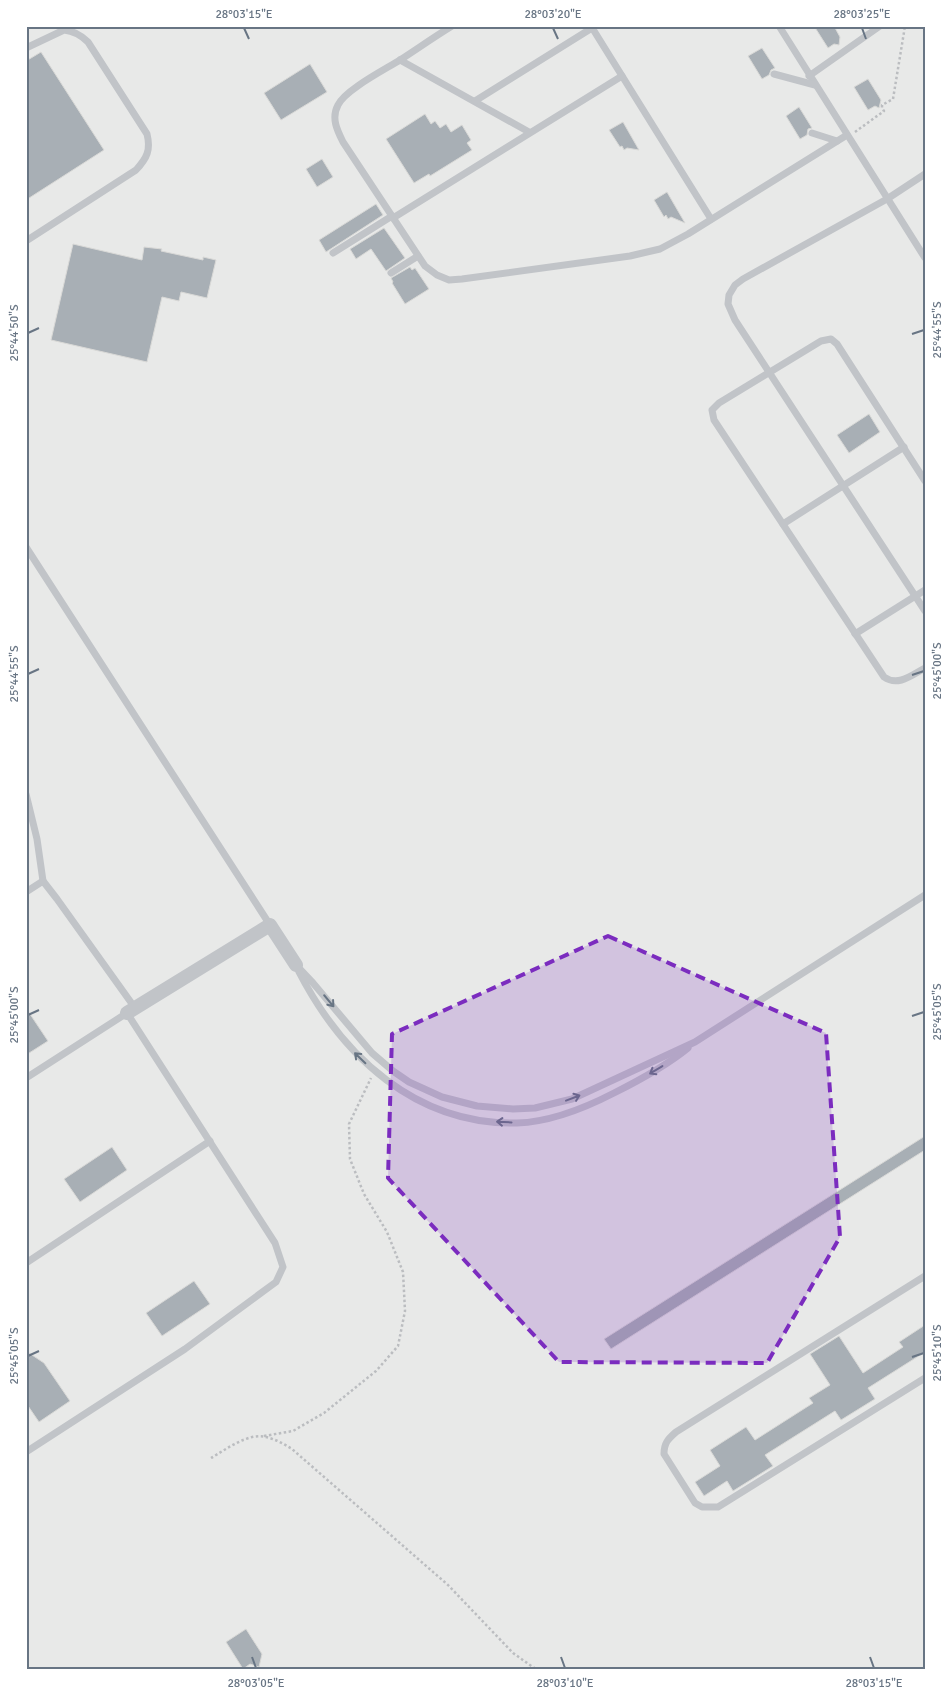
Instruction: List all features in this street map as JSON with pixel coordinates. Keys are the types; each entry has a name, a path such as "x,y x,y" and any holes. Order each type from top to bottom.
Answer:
{"street":[{"path":"131,1010 270,925 296,965"}],"lane":[{"path":"452,26 345,96 338,105 334,117 341,137 425,266 437,275 449,280 478,278 647,253 666,246 847,136"},
{"path":"779,26 886,199 925,258"},
{"path":"809,76 880,26"},
{"path":"474,101 591,27 711,219"},
{"path":"26,48 64,30 83,37 147,134 149,145 148,156 136,170 26,241"},
{"path":"400,60 529,132"},
{"path":"774,74 815,85"},
{"path":"333,253 622,76"},
{"path":"812,133 838,141"},
{"path":"925,174 886,199 735,285 729,295 728,304 735,320 768,372 925,610"},
{"path":"391,273 418,256"},
{"path":"925,480 837,344 831,339 822,341 768,372 712,410 712,414 880,671 889,681 896,682 925,668"},
{"path":"783,524 904,447"},
{"path":"26,547 270,925"},
{"path":"856,634 925,590"},
{"path":"26,794 37,839 43,881 131,1010 210,1141 275,1243 283,1267 276,1282 185,1349 26,1452"},
{"path":"26,892 43,881"},
{"path":"296,965 313,982 372,1053 409,1082 442,1097 477,1106 512,1110 535,1108 552,1105 572,1098 695,1042 925,895"},
{"path":"296,965 312,996 352,1050 374,1071 412,1096 446,1113 484,1120 518,1123 537,1121 555,1116 604,1098 660,1068 695,1042"},
{"path":"26,1078 131,1010"},
{"path":"26,1263 210,1141"},
{"path":"925,1276 676,1432 667,1440 664,1446 664,1454 695,1503 702,1507 725,1505 925,1378"}],"path":[{"path":"847,136 884,111 882,104 892,99 905,26"},
{"path":"211,1458 254,1436 293,1431 324,1413 376,1371 398,1346 405,1311 403,1272 388,1232 364,1194 350,1159 349,1124 374,1071"},
{"path":"264,1436 292,1448 306,1460 448,1585 513,1653 536,1670"}],"highlighted area":[{"path":"608,936 826,1033 840,1237 767,1363 559,1362 388,1178 392,1034"}],"shaded area":[{"path":"26,26 925,26 925,1670 26,1670"}],"building":[{"path":"814,26 834,26 840,37 839,45 834,44 828,48"},
{"path":"762,48 775,68 762,79 748,56"},
{"path":"41,52 104,150 26,200 26,61"},
{"path":"310,64 327,92 281,120 264,93"},
{"path":"868,79 881,100 879,108 875,106 868,110 854,87"},
{"path":"799,107 812,128 808,129 807,135 800,139 786,116"},
{"path":"425,114 431,124 435,121 440,128 446,124 451,132 462,125 471,140 467,143 472,150 430,176 429,174 414,183 386,139"},
{"path":"623,122 639,150 627,148 624,150 609,130"},
{"path":"322,159 333,177 317,187 306,169"},
{"path":"667,192 685,223 671,217 668,219 666,215 664,217 654,200"},
{"path":"376,204 383,215 326,252 319,240"},
{"path":"384,228 405,258 386,271 371,249 356,259 350,249"},
{"path":"73,244 142,260 144,247 162,249 161,251 203,260 203,257 216,260 207,298 181,292 179,301 162,297 147,362 51,340"},
{"path":"410,267 412,270 415,268 429,289 405,304 391,278"},
{"path":"869,414 880,432 849,453 837,435"},
{"path":"26,1008 48,1041 26,1055"},
{"path":"925,1136 925,1150 611,1349 604,1339"},
{"path":"112,1147 127,1170 80,1202 64,1179"},
{"path":"194,1281 210,1304 162,1336 146,1313"},
{"path":"925,1325 925,1352 868,1388 875,1399 841,1420 835,1411 765,1455 773,1466 733,1491 727,1481 704,1496 695,1482 720,1466 710,1450 746,1427 755,1440 813,1403 809,1398 830,1385 810,1354 839,1336 863,1373 903,1347 899,1342"},
{"path":"26,1351 44,1363 70,1401 39,1422 26,1403"},
{"path":"246,1629 262,1654 259,1667 250,1664 243,1669 226,1642"}]}
